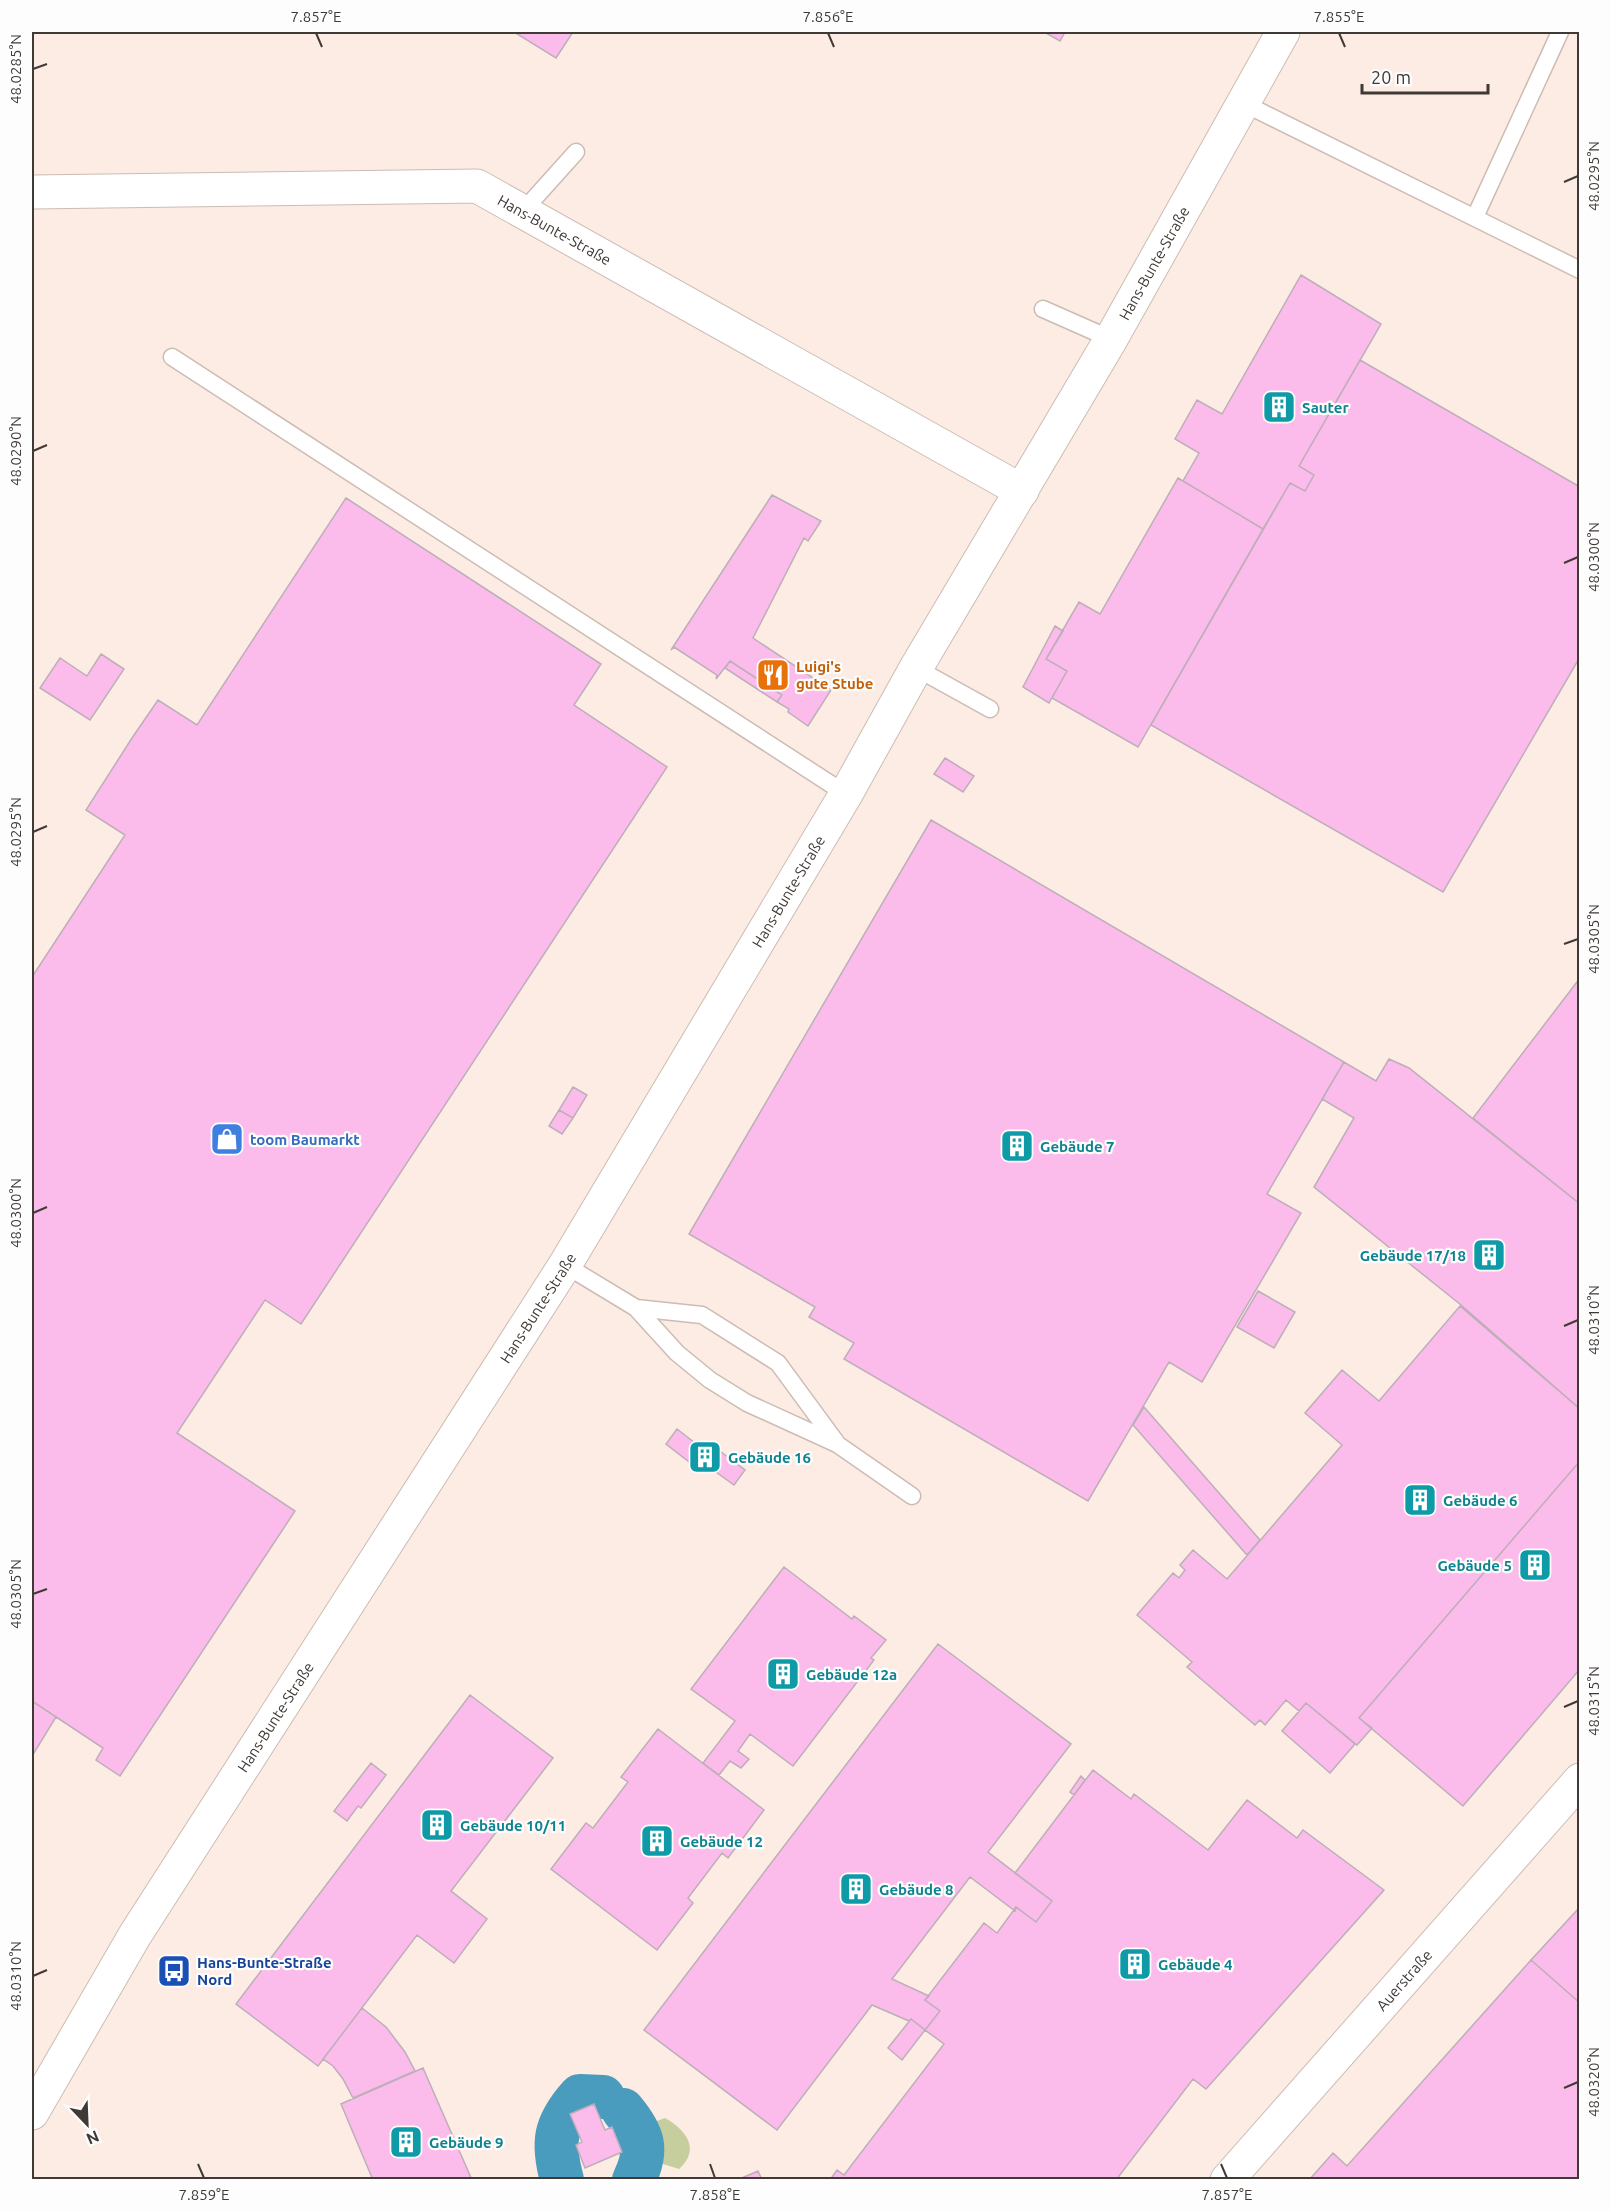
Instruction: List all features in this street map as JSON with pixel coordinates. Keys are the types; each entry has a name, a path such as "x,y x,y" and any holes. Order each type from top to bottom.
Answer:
{"street":[{"name":"Hans-Bunte-Straße","path":"32,2113 135,1935 565,1265 846,794 916,668 1111,339 1283,32"},
{"name":"Hans-Bunte-Straße","path":"32,192 477,186 1022,491"},
{"name":"Auerstraße","path":"1227,2180 1580,1780"}],"lane":[{"path":"1475,217 1560,32"},
{"path":"1243,103 1580,270"},
{"path":"523,211 576,152"},
{"path":"1043,309 1111,339"},
{"path":"172,357 846,794"},
{"path":"916,668 990,709"},
{"path":"565,1265 636,1308 676,1353 710,1380 747,1402 837,1444 912,1496"},
{"path":"636,1308 702,1315 778,1364 837,1444"}],"green space":[{"path":"665,2118 679,2128 690,2147 686,2162 679,2169 663,2164 643,2153 638,2128"}],"building":[{"path":"514,32 573,32 556,58"},
{"path":"1044,32 1065,32 1060,41"},
{"name":"Sauter","path":"1301,275 1381,324 1299,466 1314,475 1305,491 1290,483 1263,529 1183,481 1199,453 1175,439 1197,400 1222,414"},
{"path":"1360,360 1580,487 1580,657 1443,892 1151,725 1290,483 1305,491 1314,475 1299,466"},
{"path":"1178,478 1263,529 1138,747 1052,698 1067,671 1046,659 1079,602 1100,614"},
{"path":"772,495 821,521 808,541 804,538 753,638 831,690 808,726 788,712 789,709 777,702 782,695 730,661 716,679 717,675 674,647 671,650"},
{"name":"toom Baumarkt","path":"346,498 601,664 574,705 667,767 301,1324 265,1300 177,1433 295,1511 120,1776 96,1760 103,1748 32,1701 32,977 125,835 86,810 132,738 158,700 197,725"},
{"path":"1055,626 1063,631 1046,659 1067,671 1049,703 1023,687"},
{"path":"101,654 124,669 90,720 40,688 60,658 87,676"},
{"path":"730,661 782,695 777,702 725,668"},
{"path":"945,758 974,776 963,792 934,774"},
{"name":"Gebäude 7","path":"931,820 1344,1062 1267,1194 1301,1213 1202,1382 1169,1362 1088,1501 844,1359 854,1343 809,1317 815,1307 689,1234"},
{"path":"1580,978 1580,1204 1473,1118"},
{"name":"Gebäude 17/18","path":"1389,1059 1409,1068 1580,1204 1580,1409 1461,1305 1314,1187 1354,1118 1322,1099 1344,1062 1376,1081"},
{"path":"573,1087 587,1095 573,1118 559,1110"},
{"path":"559,1110 573,1118 562,1134 549,1126"},
{"path":"1258,1291 1295,1312 1274,1348 1237,1327"},
{"name":"Gebäude 6","path":"1460,1306 1580,1409 1580,1461 1359,1718 1372,1728 1357,1745 1306,1703 1299,1711 1286,1700 1265,1725 1260,1720 1255,1725 1187,1667 1192,1662 1137,1615 1173,1573 1179,1578 1185,1570 1180,1565 1193,1550 1227,1579 1342,1445 1305,1413 1342,1370 1379,1401"},
{"path":"1144,1407 1260,1540 1247,1555 1133,1425"},
{"name":"Gebäude 16","path":"677,1429 708,1453 713,1446 745,1470 734,1485 702,1462 697,1468 666,1444"},
{"name":"Gebäude 5","path":"1580,1461 1580,1669 1463,1806 1359,1718"},
{"name":"Gebäude 12a","path":"784,1567 852,1619 854,1616 886,1640 871,1658 874,1660 793,1766 750,1734 738,1751 749,1759 741,1768 730,1761 719,1775 703,1763 735,1721 691,1689"},
{"name":"Gebäude 8","path":"938,1644 1071,1744 988,1852 1052,1901 1036,1922 1016,1907 1015,1911 970,1877 892,1979 929,1996 925,2000 940,2011 925,2030 911,2019 909,2021 872,2005 777,2130 644,2030"},
{"name":"Gebäude 10/11","path":"470,1695 553,1758 451,1891 487,1919 454,1963 417,1935 318,2066 236,2004"},
{"path":"32,1701 56,1717 32,1756"},
{"path":"1306,1703 1355,1744 1330,1773 1282,1731"},
{"name":"Gebäude 12","path":"658,1729 764,1810 728,1858 722,1853 688,1898 693,1903 657,1950 551,1869 586,1823 593,1828 628,1782 621,1777"},
{"path":"371,1763 386,1775 361,1808 358,1806 347,1821 334,1811"},
{"name":"Gebäude 4","path":"1093,1770 1131,1799 1134,1794 1208,1850 1247,1800 1297,1838 1303,1830 1384,1890 1206,2089 1193,2079 1116,2180 830,2180 837,2170 844,2175 944,2044 925,2030 940,2011 925,2000 984,1923 997,1933 1016,1907 1036,1922 1052,1901 1015,1873"},
{"path":"1081,1776 1085,1780 1074,1795 1070,1792"},
{"path":"1580,1907 1580,2003 1531,1960"},
{"path":"1531,1960 1580,2003 1580,2180 1309,2180 1333,2153 1347,2166"},
{"path":"362,2008 386,2027 405,2052 415,2071 353,2098 333,2066 323,2059"},
{"path":"911,2019 925,2030 902,2060 888,2048"},
{"name":"Gebäude 9","path":"423,2068 472,2180 373,2180 341,2104"},
{"path":"594,2104 605,2130 612,2127 622,2152 585,2168 576,2145 582,2142 570,2114"},
{"path":"758,2171 762,2180 737,2180"}],"waterway":[{"path":"562,2180 556,2145 560,2126 571,2106 580,2096 603,2097"},
{"path":"623,2110 642,2142 639,2169 634,2180"}],"place":[{"name":"Sauter","path":"1279,407"},
{"name":"Luigi's gute Stube","path":"773,675"},
{"name":"toom Baumarkt","path":"227,1139"},
{"name":"Gebäude 7","path":"1017,1146"},
{"name":"Gebäude 17/18","path":"1489,1255"},
{"name":"Gebäude 16","path":"705,1457"},
{"name":"Gebäude 6","path":"1420,1500"},
{"name":"Gebäude 5","path":"1535,1565"},
{"name":"Gebäude 12a","path":"783,1674"},
{"name":"Gebäude 10/11","path":"437,1825"},
{"name":"Gebäude 12","path":"657,1841"},
{"name":"Gebäude 8","path":"856,1889"},
{"name":"Gebäude 4","path":"1135,1964"},
{"name":"Hans-Bunte-Straße Nord","path":"174,1971"},
{"name":"Gebäude 9","path":"406,2142"}]}
